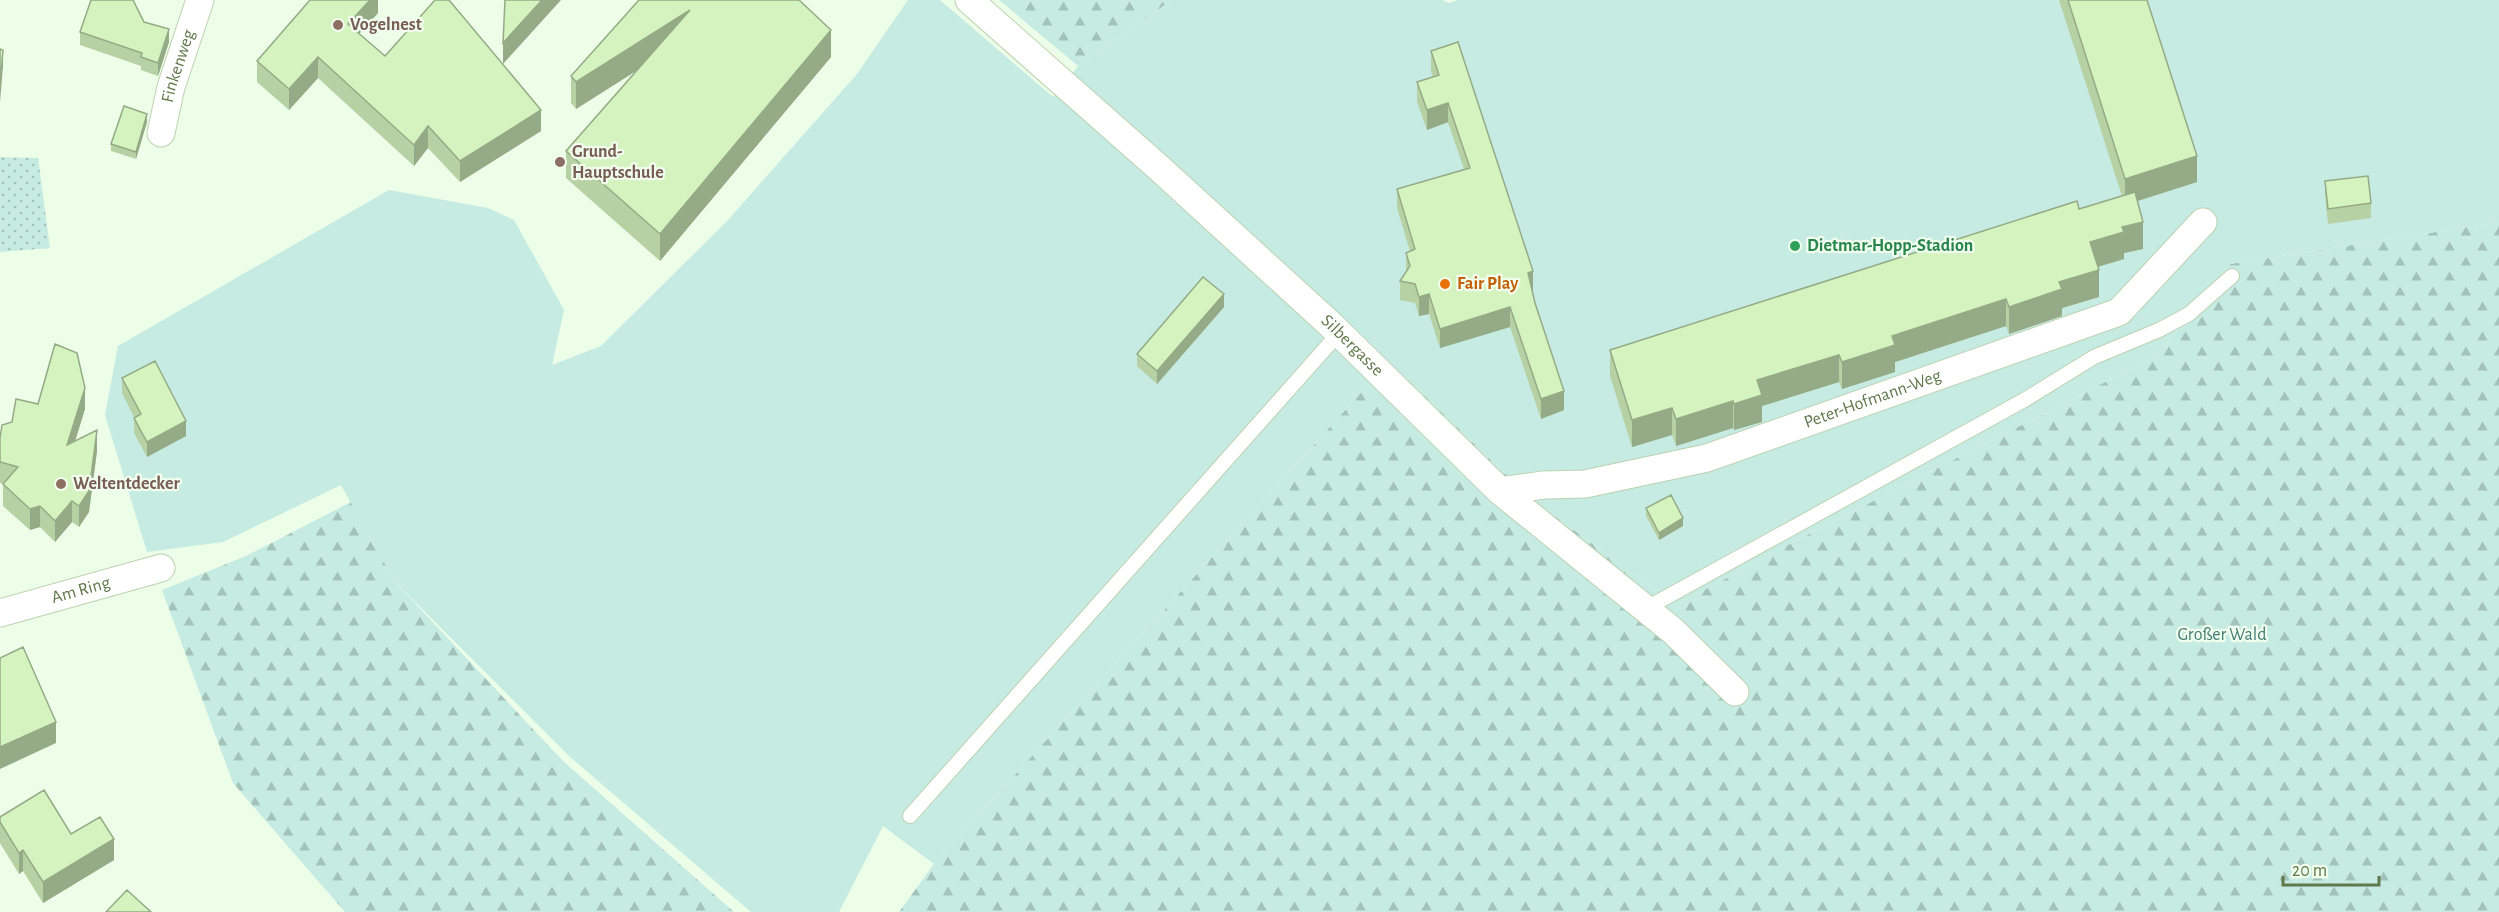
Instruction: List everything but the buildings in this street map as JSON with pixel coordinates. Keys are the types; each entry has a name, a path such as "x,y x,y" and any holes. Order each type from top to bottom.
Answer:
{"street":[{"name":"Finkenweg","path":"161,133 171,87 200,0"},
{"name":"Silbergasse","path":"969,0 1158,166 1339,333 1500,490 1672,631 1735,692"},
{"name":"Peter-Hofmann-Weg","path":"1500,490 1544,485 1586,484 1707,458 2119,312 2203,222"},
{"name":"Am Ring","path":"0,613 161,568"}],"lane":[{"path":"1645,609 2026,399 2094,357 2159,330 2189,314 2232,276"},
{"path":"910,816 1339,333"}],"green space":[{"path":"908,0 940,0 1053,97 1078,66 1172,0 1442,0 1449,3 1458,0 2499,0 2499,222 2230,264 2158,355 1801,538 1676,605 1533,500 1406,378 1367,386 934,864 883,826 839,912 751,912 569,756 395,582 341,485 223,542 147,552 105,415 118,346 389,190 488,208 514,220 564,310 552,365 601,346 729,219 857,74"},
{"path":"999,0 1172,0 1078,66"},
{"path":"0,157 38,158 50,248 0,252"},
{"name":"Großer Wald","path":"2499,222 2499,912 899,912 934,864 1367,386 1406,378 1533,500 1676,605 1801,538 2158,355 2230,264"},
{"path":"351,502 395,582 563,761 734,912 345,912 233,783 162,590 246,556"}],"place":[{"name":"Vogelnest","path":"338,25"},
{"name":"Grund- Hauptschule","path":"560,162"},
{"name":"Dietmar-Hopp-Stadion","path":"1795,246"},
{"name":"Fair Play","path":"1445,284"},
{"name":"Weltentdecker","path":"61,484"}]}
